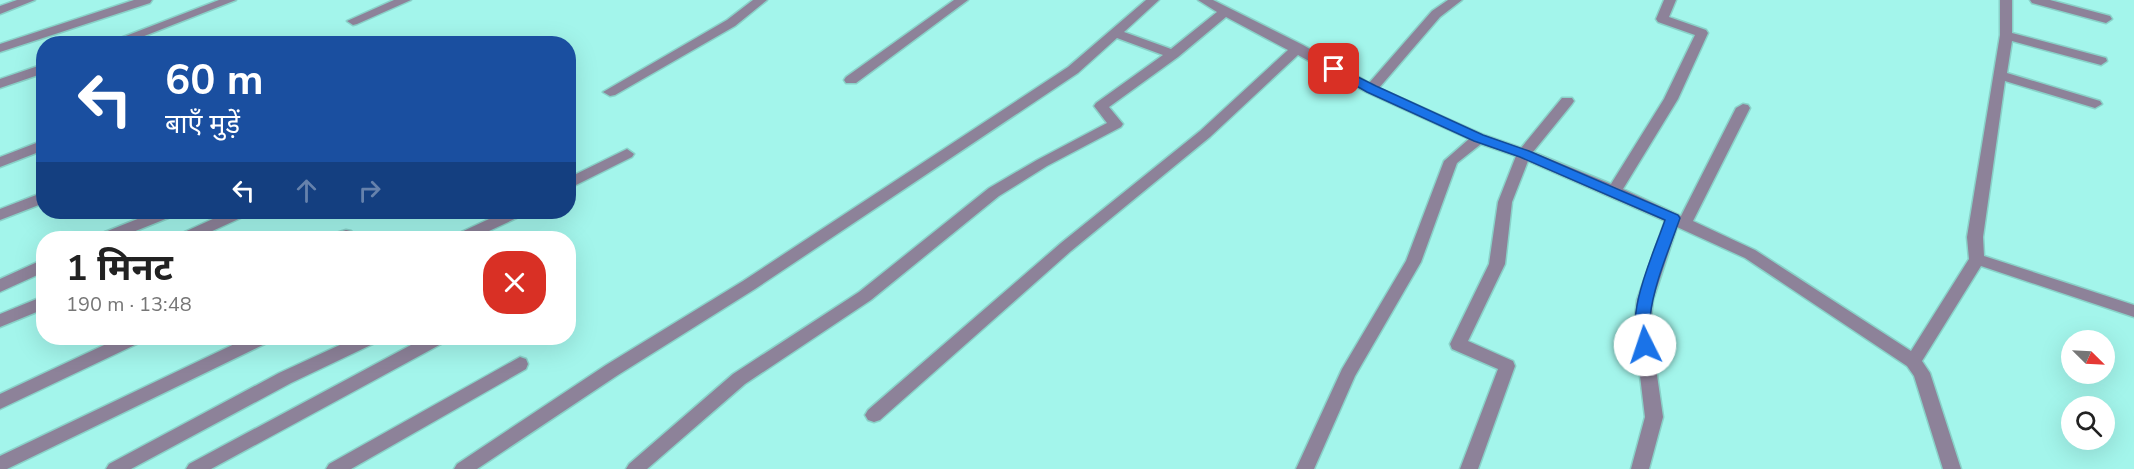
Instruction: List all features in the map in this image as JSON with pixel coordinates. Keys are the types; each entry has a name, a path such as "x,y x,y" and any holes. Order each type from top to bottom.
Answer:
{"street":[{"path":"0,10 29,0"},
{"path":"36,36 146,0"},
{"path":"133,36 230,0"},
{"path":"352,21 405,0"},
{"path":"610,92 730,23 761,0"},
{"path":"851,80 962,0"},
{"path":"462,469 612,370 749,285 938,162 1073,70 1153,0"},
{"path":"1204,0 1298,48 1371,89 1479,138 1614,191 1750,254 1913,361 1922,373 1952,469"},
{"path":"1371,89 1436,15 1456,0"},
{"path":"1614,191 1671,99 1702,33 1662,19 1670,0"},
{"path":"1913,361 1977,259 1975,237 2006,35 2006,0"},
{"path":"2036,0 2106,19"},
{"path":"635,469 739,379 865,296 994,192 1042,163 1116,124 1101,106 1173,54 1225,11"},
{"path":"1115,33 1173,54"},
{"path":"2006,35 2102,61"},
{"path":"0,48 36,36"},
{"path":"874,415 1066,247 1205,134 1298,48"},
{"path":"0,84 36,71"},
{"path":"1999,75 2096,104"},
{"path":"1469,469 1507,366 1458,344 1497,264 1505,202 1524,154 1568,101"},
{"path":"1640,469 1654,417 1642,326 1645,300 1679,221 1743,108"},
{"path":"1305,469 1348,374 1413,262 1451,161 1479,138"},
{"path":"0,162 36,148"},
{"path":"576,180 627,154"},
{"path":"0,215 36,200"},
{"path":"122,231 151,219"},
{"path":"199,231 225,219"},
{"path":"477,231 501,219"},
{"path":"1977,259 2134,311"},
{"path":"0,286 36,269"},
{"path":"0,321 36,305"},
{"path":"0,402 119,345"},
{"path":"0,464 246,345"},
{"path":"115,469 285,378 354,345"},
{"path":"195,469 424,345"},
{"path":"335,469 520,364"}],"route":[{"path":"1334,69 1371,89 1479,138 1614,191 1673,218 1645,300 1642,326 1645,345"}]}
